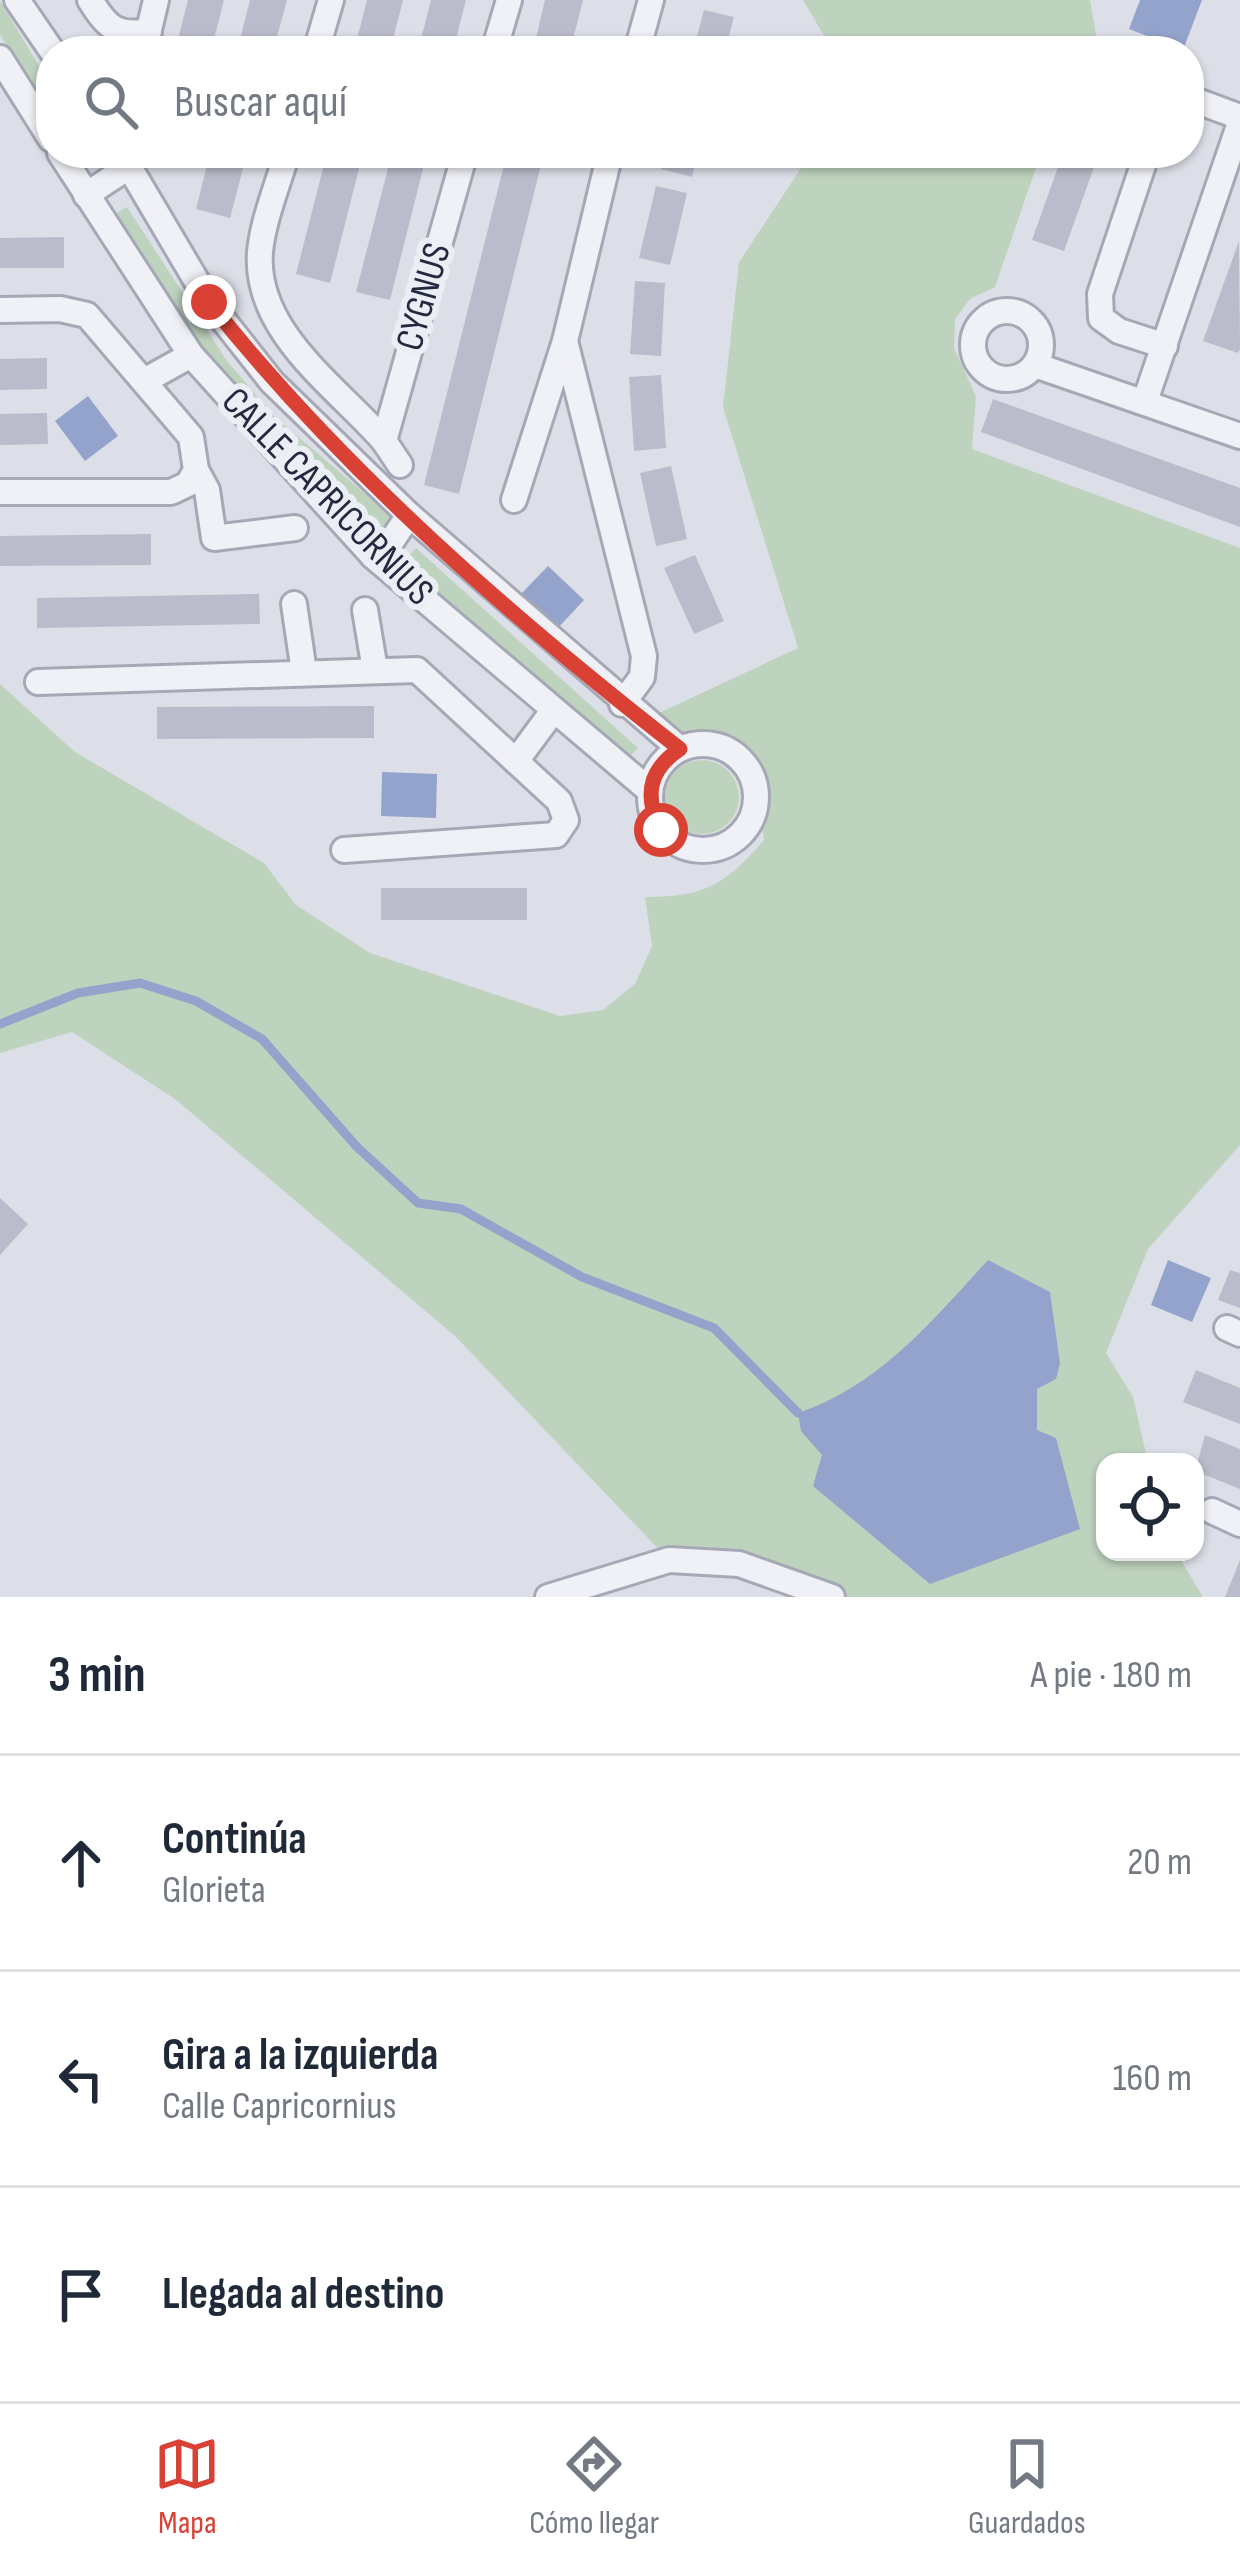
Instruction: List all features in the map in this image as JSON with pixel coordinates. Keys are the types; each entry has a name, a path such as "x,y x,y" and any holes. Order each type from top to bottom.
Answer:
{"street":[{"path":"17,0 42,36"},
{"path":"90,0 106,27 130,36"},
{"path":"148,36 156,0"},
{"path":"320,36 331,0"},
{"path":"498,36 509,0"},
{"path":"641,36 651,0"},
{"path":"0,58 36,115"},
{"path":"1144,401 1240,120 1204,104"},
{"name":"CALLE CAPRICORNIUS","path":"69,168 191,355 373,556 649,790"},
{"path":"86,195 116,168"},
{"name":"CALLE CAPRICORNIUS","path":"130,168 209,302 272,382 409,515 622,704 680,749"},
{"path":"283,168 260,265 264,301 297,350 400,465"},
{"name":"CYGNUS","path":"383,441 461,168"},
{"path":"514,500 565,341 606,168"},
{"path":"1142,168 1100,293 1102,318 1119,332 1165,346"},
{"path":"0,310 87,315 191,437 196,470 207,490 214,538 295,528"},
{"path":"565,341 644,656 642,677 622,704"},
{"path":"272,382 297,350"},
{"path":"144,381 191,355"},
{"path":"1035,365 1240,436"},
{"path":"0,491 171,492 188,484 196,470"},
{"path":"373,556 392,542 409,515"},
{"path":"294,604 304,672"},
{"path":"365,610 375,670"},
{"path":"38,682 418,670 559,801 566,820 556,835 344,850"},
{"path":"516,761 553,711"},
{"path":"714,744 746,764 755,783 750,823 736,839 697,850 661,830 649,790 656,770 680,749 714,744"},
{"path":"1212,1511 1240,1524"},
{"path":"548,1597 669,1560 739,1564 832,1597"}],"green space":[{"path":"803,0 1090,0 1096,36 824,36"},
{"path":"0,1 36,61 36,96 0,34"},
{"path":"801,168 1036,168 995,287 970,299 955,319 954,348 976,396 972,449 1240,548 1240,1145 1148,1249 1106,1353 1133,1397 1146,1453 1096,1453 1096,1561 1181,1561 1203,1597 830,1597 669,1560 455,1336 175,1099 72,1032 0,1053 0,684 75,752 264,863 296,905 370,953 560,1016 603,1010 635,984 652,946 645,897 684,894 713,885 764,840 755,783 726,748 680,749 644,720 798,648 723,407 739,262"},
{"path":"127,207 227,361 276,418 395,519 382,533 283,444 198,350 113,215"},
{"path":"416,548 638,748 625,762 404,561"},
{"path":"702,760 728,771 739,797 728,823 702,834 676,823 665,797 676,771"}],"water":[{"path":"1140,0 1202,0 1188,36 1147,36 1129,29"},
{"path":"88,396 118,436 85,461 55,421"},
{"path":"548,566 584,600 556,630 520,595"},
{"path":"382,772 437,774 436,818 381,816"},
{"path":"988,1260 1050,1292 1060,1363 1056,1379 1037,1389 1037,1430 1056,1438 1080,1529 930,1584 813,1486 822,1455 801,1431 798,1413 879,1369"},
{"path":"1168,1260 1211,1278 1192,1322 1151,1305"}],"building":[{"path":"188,0 224,0 215,36 179,36"},
{"path":"250,0 287,0 277,36 241,36"},
{"path":"367,0 403,0 394,36 358,36"},
{"path":"431,0 466,0 457,36 422,36"},
{"path":"545,0 583,0 574,36 537,36"},
{"path":"704,10 734,17 729,36 697,36"},
{"path":"206,168 243,168 230,218 196,209"},
{"path":"323,168 359,168 330,283 296,274"},
{"path":"388,168 423,168 390,300 356,292"},
{"path":"503,168 540,168 459,494 424,485"},
{"path":"661,168 694,168 692,177"},
{"path":"1058,168 1094,168 1064,251 1032,240"},
{"path":"656,186 687,193 670,265 639,258"},
{"path":"64,237 64,268 0,268 0,238"},
{"path":"1239,241 1240,349 1238,353 1203,341"},
{"path":"635,281 665,283 661,356 630,354"},
{"path":"47,358 47,389 0,390 0,359"},
{"path":"661,375 666,448 634,451 629,377"},
{"path":"993,399 1240,488 1240,527 981,432"},
{"path":"47,413 48,444 0,445 0,414"},
{"path":"671,466 687,539 656,546 640,473"},
{"path":"151,534 151,565 0,566 0,536"},
{"path":"695,555 724,621 694,634 664,568"},
{"path":"259,594 260,624 37,628 37,598"},
{"path":"374,706 374,738 157,739 157,707"},
{"path":"381,888 527,888 527,920 381,920"},
{"path":"0,1198 28,1224 0,1255"},
{"path":"1230,1270 1240,1273 1240,1308 1218,1300"},
{"path":"1196,1370 1240,1388 1240,1424 1183,1402"},
{"path":"1205,1435 1240,1449 1240,1489 1204,1475 1204,1453 1200,1453"},
{"path":"1240,1560 1240,1597 1225,1597"}],"waterway":[{"path":"0,1024 78,993 140,983 196,1001 262,1039 357,1147 418,1203 461,1209 582,1277 714,1328 798,1413"}],"route":[{"path":"209,302 272,382 409,515 622,704 680,749 656,770 649,790 651,812 661,830"}]}
